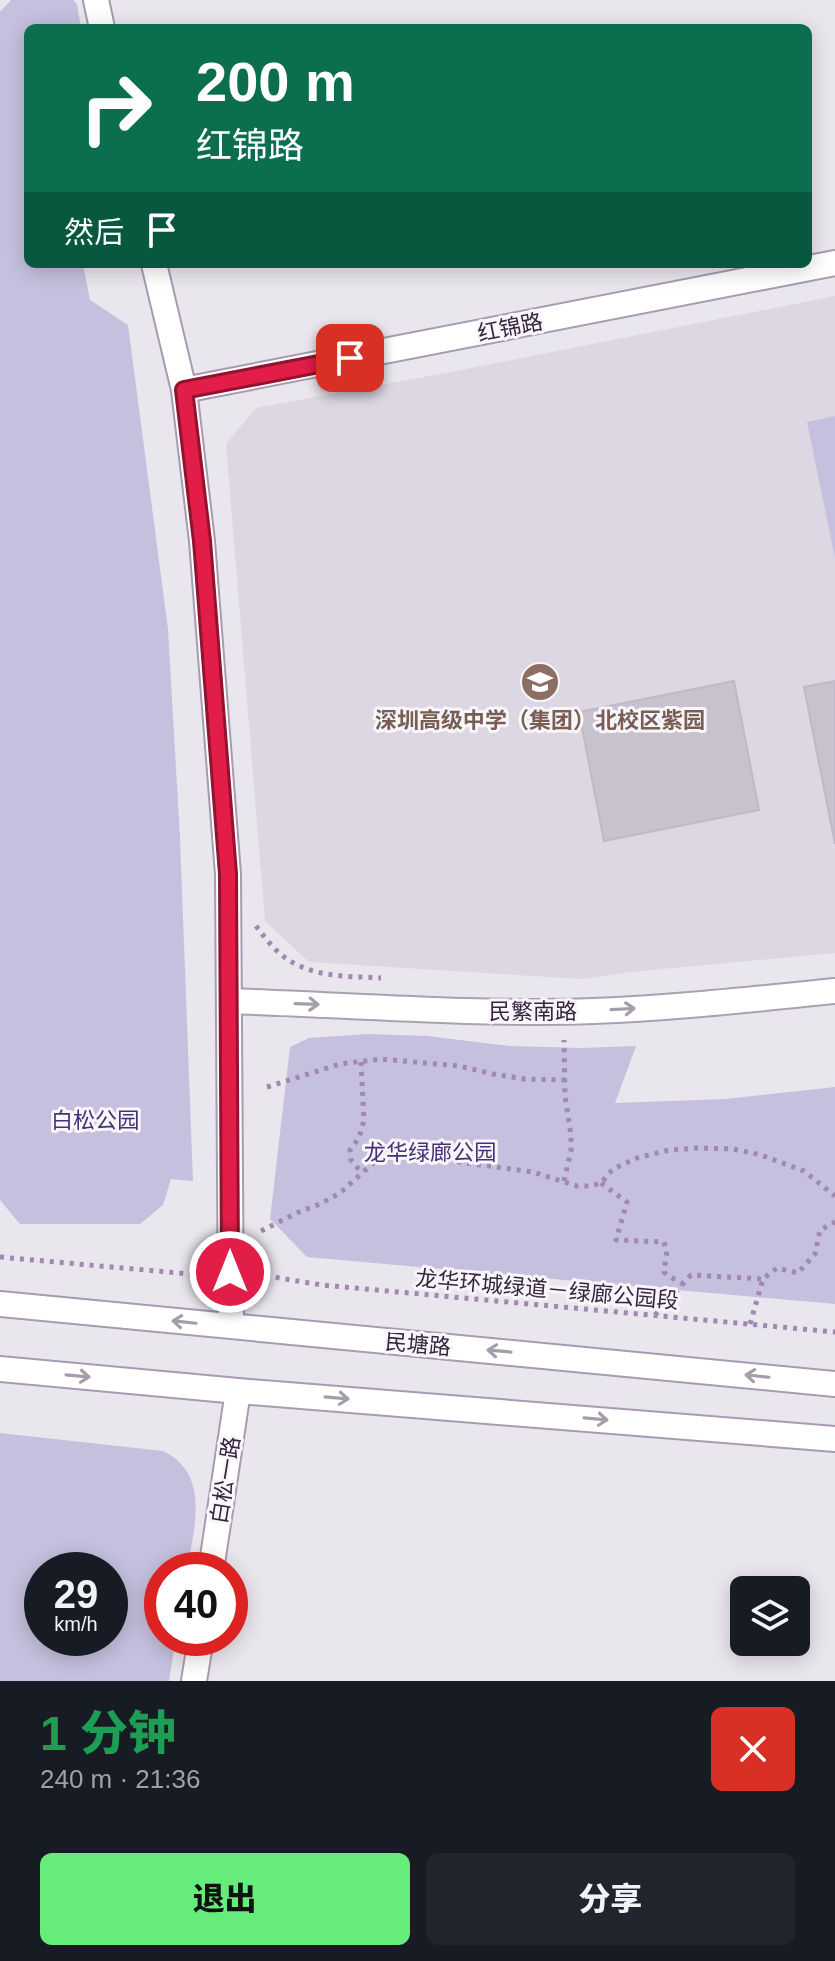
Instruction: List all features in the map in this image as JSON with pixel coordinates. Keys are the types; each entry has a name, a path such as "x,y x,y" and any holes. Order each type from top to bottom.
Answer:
{"street":[{"path":"96,0 101,24"},
{"name":"红锦路","path":"812,267 835,263"},
{"path":"155,268 184,390 202,541 227,859 231,1326"},
{"name":"红锦路","path":"184,390 809,268"},
{"name":"民繁南路","path":"230,1001 484,1011 592,1011 835,991"},
{"name":"民塘路","path":"0,1304 835,1384"},
{"path":"0,1369 835,1439"},
{"name":"白松一路","path":"214,1552 238,1391"},
{"path":"194,1681 198,1656"}],"path":[{"path":"256,926 286,959 305,969 323,974 386,979"},
{"path":"564,1040 565,1096 571,1135 571,1151 564,1181"},
{"path":"267,1087 340,1064 381,1059 459,1066 525,1079 565,1080"},
{"path":"361,1062 364,1120 359,1138 350,1150 351,1160 362,1173"},
{"path":"261,1231 340,1193 372,1164 395,1154 420,1152 439,1154 459,1162 533,1172 577,1186 591,1186 601,1183 613,1169 637,1158 669,1150 733,1149 761,1155 804,1171 835,1196"},
{"path":"601,1183 627,1202 616,1240 664,1242 667,1251 664,1272 683,1284"},
{"path":"750,1324 763,1279 777,1268 798,1273 815,1254 820,1230 835,1222"},
{"path":"0,1257 201,1275"},
{"name":"龙华环城绿道－绿廊公园段","path":"257,1270 279,1278 322,1285 835,1332"},
{"path":"655,1315 691,1275 763,1279"}],"shaded area":[{"name":"深圳高级中学（集团）北校区紫园","path":"835,296 835,953 582,979 309,962 265,921 226,444 256,408"}],"green space":[{"name":"白松公园","path":"11,0 73,0 77,4 80,24 24,24 24,268 84,268 90,300 128,325 168,629 180,838 193,1181 171,1179 163,1205 140,1224 20,1224 0,1200 0,12"},
{"path":"835,416 835,558 807,422"},
{"name":"龙华绿廊公园","path":"367,1034 427,1036 511,1046 636,1046 615,1103 725,1099 835,1087 835,1304 307,1257 270,1219 290,1047 309,1038"},
{"path":"0,1433 163,1451 178,1461 188,1473 196,1503 190,1552 144,1552 144,1656 173,1656 169,1681 0,1681"}],"building":[{"path":"734,681 759,810 604,841 579,712"},
{"path":"835,681 835,844 804,687"}],"place":[{"name":"深圳高级中学（集团）北校区紫园","path":"540,682"}],"route":[{"path":"230,1272 228,874 202,541 184,390 350,358"}]}
